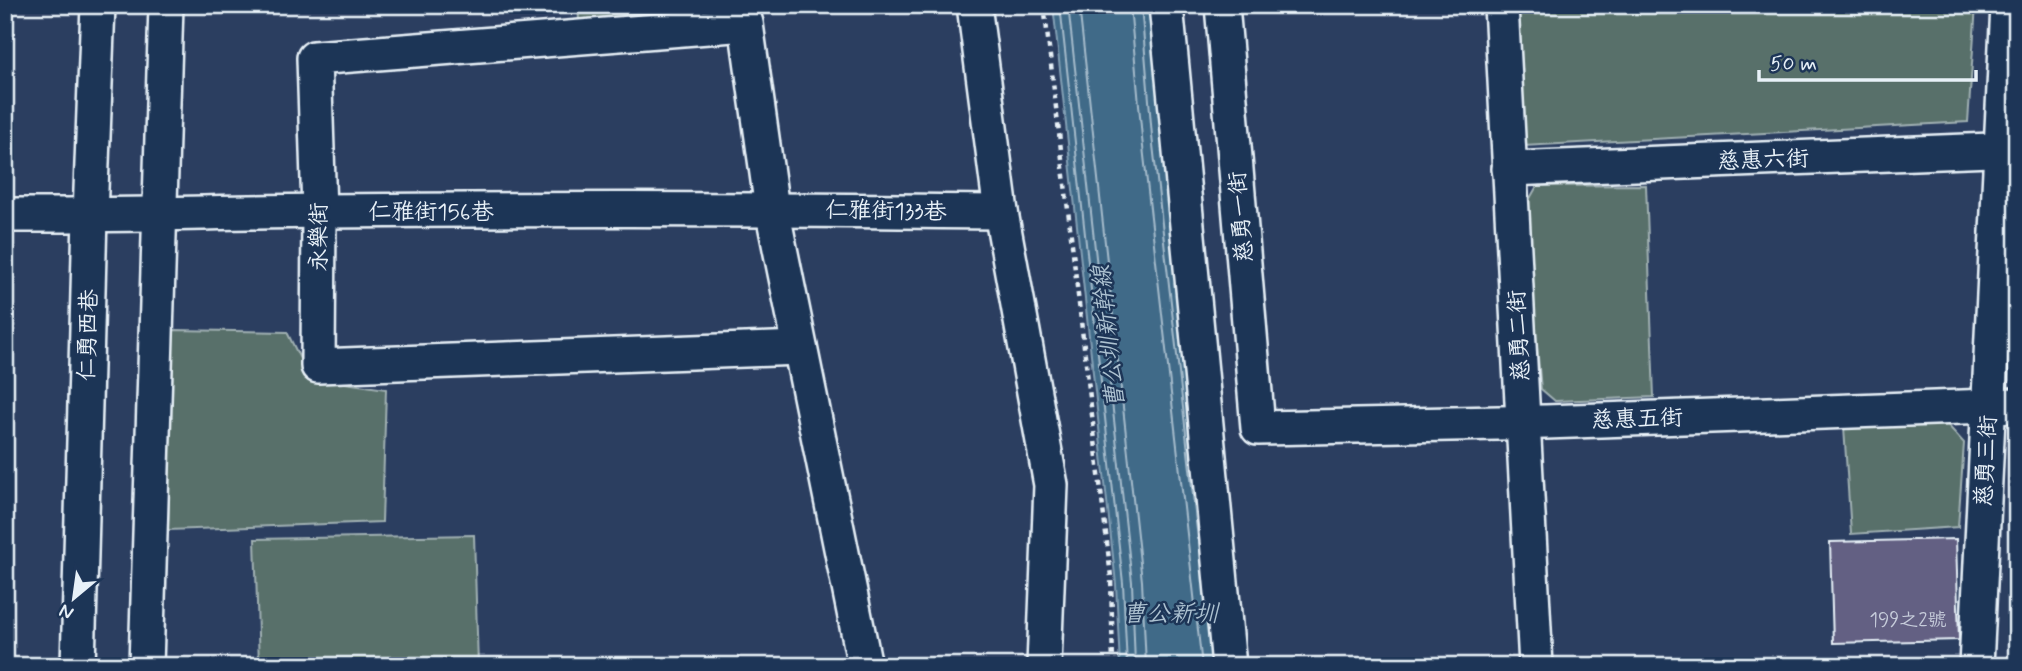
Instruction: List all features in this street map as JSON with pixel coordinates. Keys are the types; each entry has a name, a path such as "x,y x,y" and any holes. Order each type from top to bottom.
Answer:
{"street":[{"name":"仁勇西巷","path":"78,666 98,5"},
{"path":"146,666 166,5"},
{"path":"975,5 1001,212 1051,485 1044,666"},
{"path":"1166,5 1229,666"},
{"name":"慈勇一街","path":"1222,5 1258,428"},
{"name":"慈勇二街","path":"1501,5 1536,666"},
{"name":"慈勇三街","path":"1976,666 2002,405 2008,149 2008,5"},
{"path":"743,15 772,209 865,666"},
{"name":"永樂街","path":"743,15 314,58 319,211 317,366 800,348"},
{"name":"慈惠六街","path":"1509,169 2008,149"},
{"name":"仁雅街156巷","path":"5,215 772,209"},
{"name":"仁雅街133巷","path":"772,209 1001,212"},
{"name":"慈惠五街","path":"1258,428 1523,422 2002,405"}],"path":[{"path":"1044,5 1111,577 1113,666"}],"green space":[{"path":"578,5 707,5 707,7 579,20"},
{"path":"1507,5 1976,5 1968,122 1523,146"},
{"path":"1646,185 1654,397 1555,401 1541,389 1524,209 1537,186"},
{"path":"2017,267 2017,374 2012,368"},
{"path":"173,330 287,332 305,369 318,379 386,389 382,522 168,530"},
{"path":"1946,423 1964,443 1958,527 1851,534 1844,427"},
{"path":"474,535 478,666 259,666 255,539"}],"water":[{"name":"曹公新圳","path":"1053,5 1156,5 1229,666 1120,666 1116,584"}],"building":[{"path":"1956,539 1959,640 1833,643 1830,542"}],"water label":[{"name":"曹公圳新幹線","path":"1108,337"}]}
